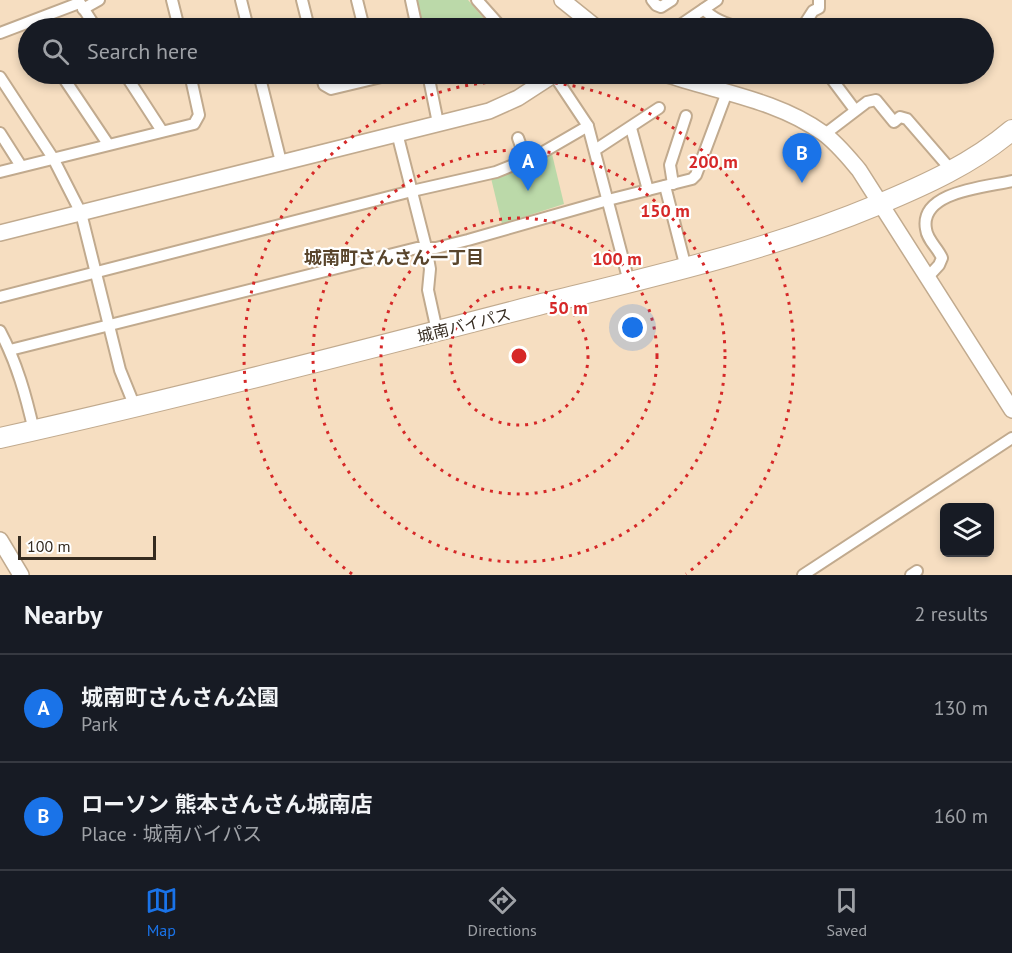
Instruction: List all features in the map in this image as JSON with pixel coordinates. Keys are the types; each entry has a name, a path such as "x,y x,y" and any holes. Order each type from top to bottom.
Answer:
{"highway":[{"name":"城南バイパス","path":"0,438 437,332 686,268 802,235 924,186 952,171 1012,130"}],"street":[{"path":"47,18 80,4 99,0"},
{"path":"172,0 176,18"},
{"path":"241,0 246,18"},
{"path":"302,0 306,18"},
{"path":"357,0 362,18"},
{"path":"411,0 415,18"},
{"path":"477,0 493,18"},
{"path":"562,0 584,18"},
{"path":"652,0 656,5 662,7 672,0"},
{"path":"690,18 717,0"},
{"path":"808,18 813,11 819,8 819,0"},
{"path":"80,4 89,18"},
{"path":"704,9 715,18"},
{"path":"0,33 18,28"},
{"path":"0,76 52,158 81,213 120,370 135,407"},
{"path":"69,84 108,144"},
{"path":"131,84 162,131"},
{"path":"0,172 194,124 199,115 192,84"},
{"path":"262,84 281,162"},
{"path":"324,84 331,89 348,84"},
{"path":"430,84 438,123"},
{"path":"0,233 489,111 518,98 539,84"},
{"path":"561,84 588,126 629,282"},
{"path":"699,84 776,108 825,134 859,170 1012,410"},
{"path":"836,84 855,110"},
{"path":"10,350 426,247 436,248 468,240 608,200 692,179 696,175 727,92"},
{"path":"825,134 855,110 867,102 876,100 894,122 900,117 906,119 952,171"},
{"path":"595,150 659,108"},
{"path":"686,116 669,165 669,185 686,268"},
{"path":"0,297 412,191 496,172 565,141 588,126"},
{"path":"631,128 648,190"},
{"path":"0,133 21,166"},
{"path":"397,133 426,247 430,269 428,290 437,332"},
{"path":"519,138 526,160"},
{"path":"927,278 942,258 926,231 925,222 932,206 946,197 1012,181"},
{"path":"0,331 10,350 24,390 34,431"},
{"path":"803,575 1012,438"},
{"path":"0,540 21,575"}],"green space":[{"path":"414,0 468,0 483,18 419,18"},
{"path":"552,154 564,204 502,224 491,178"}],"place":[{"name":"ローソン 熊本さんさん城南店","path":"802,183"},
{"name":"城南町さんさん公園","path":"528,191"}],"district":[{"name":"城南町さんさん一丁目","path":"394,258"}]}
